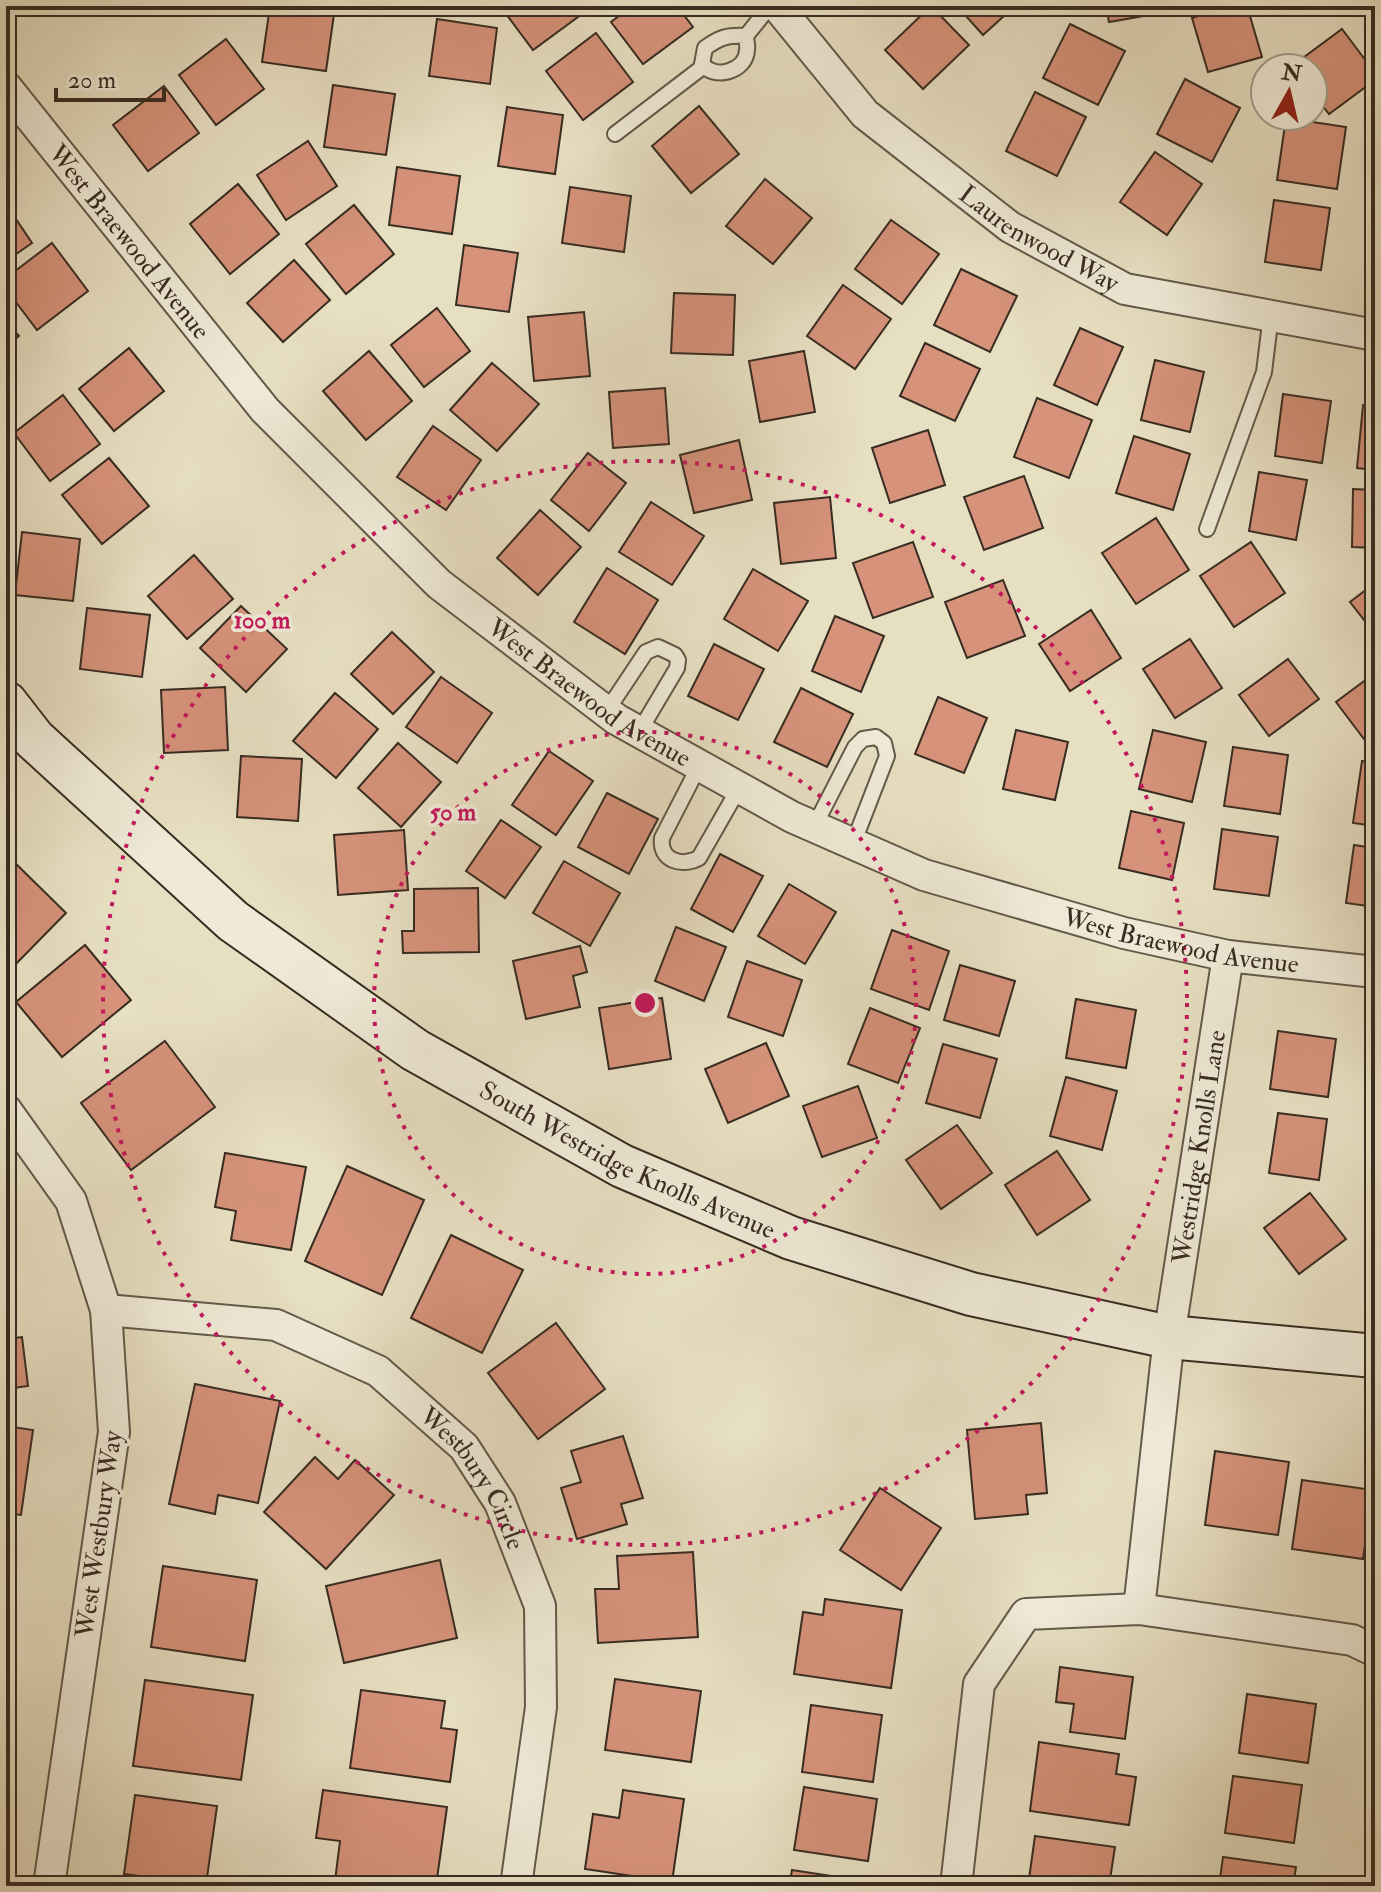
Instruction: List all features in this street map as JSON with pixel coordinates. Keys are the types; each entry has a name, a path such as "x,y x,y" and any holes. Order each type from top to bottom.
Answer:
{"street":[{"name":"Laurenwood Way","path":"777,6 865,114 1010,227 1125,289 1375,335"},
{"name":"West Braewood Avenue","path":"6,87 265,410 439,584 606,712 814,827 924,875 1124,933 1228,956 1375,972"},
{"name":"South Westridge Knolls Avenue","path":"6,703 34,739 233,921 415,1050 622,1166 791,1238 971,1294 1169,1337 1375,1356"},
{"name":"Westridge Knolls Lane","path":"1139,1609 1169,1337 1228,956"},
{"name":"West Westbury Way","path":"6,1110 71,1201 106,1310 114,1432 49,1886"},
{"name":"Westbury Circle","path":"106,1310 276,1325 378,1371 464,1447 500,1503 540,1606 541,1707 516,1886"},
{"path":"956,1886 979,1684 1026,1614 1139,1609 1352,1640 1375,1651"}],"lane":[{"path":"746,36 727,35 705,48 702,56 706,70 716,74 732,70 745,58 746,36 770,6"},
{"path":"615,134 704,66"},
{"path":"1207,529 1264,372 1271,315"},
{"path":"606,712 646,652 658,647 675,655 677,668 639,732"},
{"path":"814,827 855,747 863,739 876,737 884,743 887,756 853,844"},
{"path":"699,766 662,838 664,855 678,863 689,863 699,858 739,788"}],"building":[{"path":"270,6 334,14 326,71 262,62"},
{"path":"500,6 576,6 582,14 533,50"},
{"path":"632,6 677,6 693,27 643,64 611,22"},
{"path":"931,6 969,45 923,89 885,50"},
{"path":"957,6 1015,6 983,35"},
{"path":"1106,6 1166,6 1167,12 1109,22"},
{"path":"1231,6 1247,6 1261,52 1249,52 1249,61 1208,72 1192,18"},
{"path":"437,19 497,28 490,84 429,76"},
{"path":"1070,24 1125,51 1098,105 1043,78"},
{"path":"1342,29 1375,73 1375,80 1329,114 1329,52 1311,52"},
{"path":"596,33 633,82 583,120 546,71"},
{"path":"226,39 264,89 216,125 179,75"},
{"path":"1185,79 1240,108 1212,162 1157,134"},
{"path":"333,85 395,94 386,155 324,147"},
{"path":"164,86 199,133 148,171 113,125"},
{"path":"1035,92 1086,117 1057,176 1006,151"},
{"path":"699,106 739,154 691,193 652,146"},
{"path":"507,107 563,115 555,174 498,166"},
{"path":"1329,124 1346,127 1337,189 1277,180 1284,132 1329,132"},
{"path":"308,141 337,186 286,220 257,175"},
{"path":"1155,152 1202,184 1167,235 1120,202"},
{"path":"397,167 460,176 452,234 389,225"},
{"path":"765,179 812,218 773,264 726,226"},
{"path":"238,184 279,234 230,274 190,224"},
{"path":"570,187 631,196 624,252 562,243"},
{"path":"1274,200 1330,208 1321,270 1265,262"},
{"path":"6,204 32,243 6,261"},
{"path":"354,205 394,254 346,294 306,244"},
{"path":"891,220 939,254 902,304 855,269"},
{"path":"52,243 88,291 37,330 6,289 6,278"},
{"path":"464,245 518,253 509,312 456,305"},
{"path":"294,260 330,300 283,342 247,303"},
{"path":"961,269 1017,296 990,352 934,325"},
{"path":"843,285 891,319 855,369 807,336"},
{"path":"674,293 735,295 733,355 671,353"},
{"path":"437,308 470,351 424,387 391,345"},
{"path":"584,312 590,376 534,381 528,317"},
{"path":"6,321 19,336 6,347"},
{"path":"1080,328 1123,347 1097,405 1054,385"},
{"path":"925,343 980,369 955,421 900,396"},
{"path":"129,348 164,391 114,431 79,389"},
{"path":"369,351 412,401 366,440 323,391"},
{"path":"804,351 815,412 760,422 749,361"},
{"path":"1155,360 1204,372 1190,432 1141,420"},
{"path":"492,363 539,404 497,451 450,410"},
{"path":"665,388 669,444 613,448 609,392"},
{"path":"1283,394 1331,401 1322,463 1275,456"},
{"path":"63,395 100,444 50,481 14,433"},
{"path":"1037,398 1092,420 1069,478 1014,457"},
{"path":"1363,405 1375,406 1375,470 1357,468"},
{"path":"433,426 481,460 446,510 397,477"},
{"path":"928,430 945,485 890,503 872,448"},
{"path":"1134,436 1190,454 1173,510 1116,493"},
{"path":"739,440 752,500 694,513 680,455"},
{"path":"6,451 16,453 7,514 6,514"},
{"path":"588,453 626,483 589,531 551,500"},
{"path":"109,458 149,506 102,544 62,495"},
{"path":"1259,472 1307,480 1296,540 1249,531"},
{"path":"1024,476 1043,528 984,550 964,497"},
{"path":"1353,489 1375,490 1375,548 1352,547"},
{"path":"830,497 836,558 781,564 774,503"},
{"path":"651,502 704,536 672,585 619,552"},
{"path":"540,510 581,547 538,595 497,558"},
{"path":"1156,518 1189,570 1136,604 1102,553"},
{"path":"22,532 80,539 73,601 15,595"},
{"path":"913,542 933,597 873,618 853,563"},
{"path":"1251,542 1285,593 1234,627 1200,576"},
{"path":"194,555 233,599 187,639 148,596"},
{"path":"607,568 658,600 625,654 574,622"},
{"path":"753,569 808,601 778,651 724,619"},
{"path":"1003,580 1025,636 967,658 945,602"},
{"path":"1375,583 1375,634 1350,602"},
{"path":"241,606 287,649 246,692 200,648"},
{"path":"87,608 150,615 142,677 80,669"},
{"path":"1091,610 1121,658 1070,691 1039,644"},
{"path":"835,616 884,636 861,692 812,671"},
{"path":"392,632 434,672 393,714 351,674"},
{"path":"1190,639 1222,688 1175,718 1143,669"},
{"path":"714,644 764,669 738,720 688,696"},
{"path":"1288,659 1319,699 1269,736 1239,695"},
{"path":"1375,673 1375,749 1373,751 1336,702"},
{"path":"441,677 492,713 457,763 406,727"},
{"path":"225,687 228,750 164,753 161,690"},
{"path":"801,688 853,714 827,767 774,742"},
{"path":"335,693 378,729 336,778 293,741"},
{"path":"938,697 987,718 964,773 915,754"},
{"path":"1016,730 1068,742 1055,800 1003,789"},
{"path":"1153,730 1206,742 1192,802 1139,789"},
{"path":"398,743 441,782 401,827 358,788"},
{"path":"1233,747 1288,755 1280,814 1224,806"},
{"path":"549,751 593,781 556,835 512,805"},
{"path":"241,756 302,759 298,821 237,817"},
{"path":"1362,761 1375,763 1375,826 1353,823"},
{"path":"607,793 658,819 629,874 578,847"},
{"path":"1131,811 1184,823 1172,880 1119,868"},
{"path":"501,820 541,847 505,898 466,871"},
{"path":"1222,829 1278,837 1269,896 1214,889"},
{"path":"404,830 408,890 338,895 334,835"},
{"path":"1354,845 1375,848 1375,907 1346,903"},
{"path":"720,854 763,876 733,932 691,909"},
{"path":"6,856 66,913 6,974"},
{"path":"564,861 620,893 590,946 533,913"},
{"path":"789,884 836,912 805,964 758,936"},
{"path":"478,888 479,952 403,953 402,931 414,931 414,889"},
{"path":"676,927 726,947 704,1001 655,981"},
{"path":"892,930 949,951 929,1010 871,989"},
{"path":"85,945 131,1000 62,1057 16,1002"},
{"path":"580,946 587,972 573,976 580,1007 526,1019 513,961"},
{"path":"747,961 802,980 783,1036 728,1017"},
{"path":"960,965 1015,981 999,1036 944,1020"},
{"path":"662,998 671,1059 609,1069 599,1008"},
{"path":"1076,999 1136,1010 1126,1068 1066,1058"},
{"path":"870,1008 920,1028 898,1083 848,1064"},
{"path":"1278,1031 1336,1039 1328,1097 1270,1089"},
{"path":"165,1041 215,1107 131,1170 81,1103"},
{"path":"766,1043 789,1096 728,1123 705,1069"},
{"path":"943,1044 997,1059 980,1118 926,1103"},
{"path":"1066,1077 1117,1091 1102,1150 1050,1136"},
{"path":"858,1086 877,1138 822,1157 803,1106"},
{"path":"1278,1113 1327,1119 1319,1180 1269,1173"},
{"path":"957,1125 992,1173 941,1209 906,1160"},
{"path":"1057,1151 1090,1200 1037,1235 1005,1185"},
{"path":"225,1153 306,1167 291,1250 231,1240 236,1211 215,1207"},
{"path":"347,1166 424,1200 382,1295 305,1261"},
{"path":"1310,1193 1346,1239 1299,1274 1264,1228"},
{"path":"451,1235 523,1270 482,1353 411,1318"},
{"path":"556,1323 605,1389 538,1439 488,1373"},
{"path":"22,1337 28,1386 6,1389 6,1339"},
{"path":"195,1384 280,1401 258,1503 218,1495 215,1514 169,1504"},
{"path":"1041,1423 1047,1493 1026,1495 1028,1514 975,1519 967,1430"},
{"path":"6,1426 33,1430 21,1515 6,1513"},
{"path":"623,1436 643,1498 621,1504 627,1524 577,1539 561,1488 581,1482 571,1451"},
{"path":"1215,1451 1289,1462 1278,1535 1205,1525"},
{"path":"315,1457 338,1479 355,1460 394,1495 326,1569 264,1512"},
{"path":"1302,1480 1373,1490 1363,1559 1292,1549"},
{"path":"880,1488 941,1528 901,1590 840,1550"},
{"path":"6,1535 16,1537 6,1611"},
{"path":"693,1552 698,1637 598,1643 595,1589 619,1589 617,1556"},
{"path":"440,1560 457,1638 344,1663 326,1586"},
{"path":"163,1566 257,1580 245,1661 151,1647"},
{"path":"825,1599 902,1610 891,1688 794,1674 803,1612 823,1615"},
{"path":"1060,1667 1133,1677 1125,1739 1070,1732 1074,1704 1056,1702"},
{"path":"615,1679 701,1691 691,1762 605,1750"},
{"path":"145,1680 253,1695 241,1780 133,1766"},
{"path":"361,1690 445,1701 441,1728 457,1730 450,1782 350,1768"},
{"path":"1247,1694 1316,1704 1308,1763 1239,1753"},
{"path":"811,1705 882,1715 873,1782 802,1772"},
{"path":"1039,1742 1119,1754 1116,1774 1136,1777 1129,1825 1030,1811"},
{"path":"1233,1776 1302,1785 1294,1843 1225,1833"},
{"path":"804,1787 877,1799 868,1861 794,1850"},
{"path":"323,1790 447,1807 436,1886 368,1886 335,1881 340,1841 316,1838"},
{"path":"623,1790 684,1799 672,1882 585,1869 593,1814 619,1818"},
{"path":"135,1795 217,1806 206,1885 124,1874"},
{"path":"1035,1836 1115,1847 1109,1886 1028,1886"},
{"path":"1223,1857 1296,1867 1293,1886 1219,1886"},
{"path":"792,1870 858,1880 858,1886 789,1886"}]}
